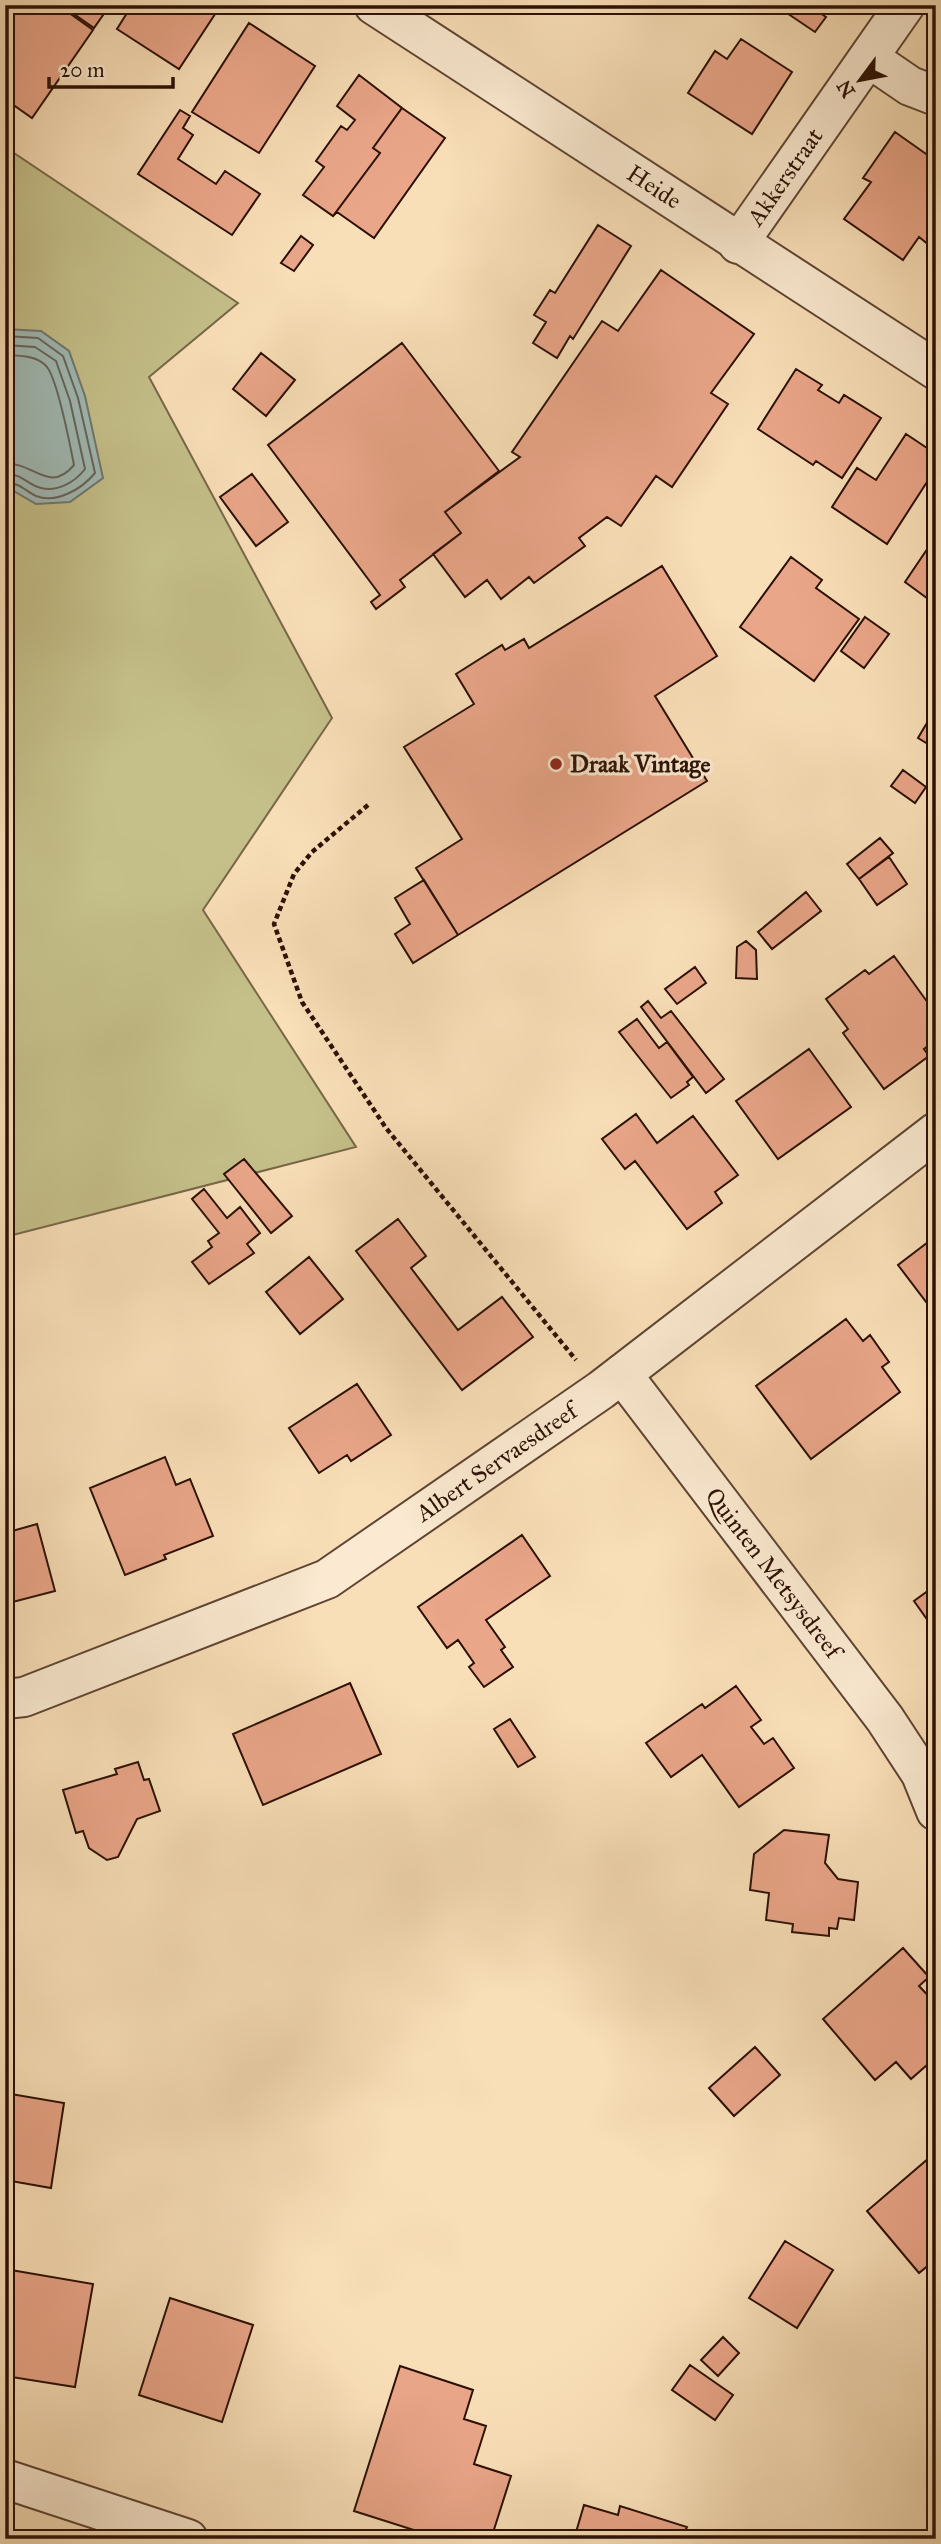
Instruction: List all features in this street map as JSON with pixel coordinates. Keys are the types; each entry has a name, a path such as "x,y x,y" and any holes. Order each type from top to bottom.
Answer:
{"street":[{"name":"Heide","path":"374,5 738,244 936,370"},
{"name":"Akkerstraat","path":"738,244 905,5"},
{"path":"869,58 910,86 936,96"},
{"name":"Albert Servaesdreef","path":"5,1699 23,1697 327,1579 611,1382 936,1132"},
{"name":"Quinten Metsysdreef","path":"611,1382 886,1719 928,1781 936,1811"},
{"path":"5,2479 188,2539"}],"path":[{"path":"368,804 312,852 294,874 274,924 302,1002 386,1128 611,1382"}],"shaded area":[{"path":"5,147 238,303 149,377 332,718 203,910 356,1147 5,1237"}],"water":[{"path":"5,329 41,331 69,351 85,396 103,478 70,502 36,504 12,490 5,491"}],"building":[{"path":"8,5 58,5 93,30 32,118 5,99 5,9"},
{"path":"80,5 110,5 94,28 74,14"},
{"path":"132,5 221,5 179,69 117,29"},
{"path":"775,5 808,5 826,17 815,32"},
{"path":"249,23 315,66 259,153 192,112"},
{"path":"741,39 792,72 752,134 688,93 715,51 727,59"},
{"path":"359,75 402,108 373,148 380,153 333,216 303,195 324,167 316,161 341,126 347,130 355,120 337,106"},
{"path":"402,108 445,138 374,238 337,212 333,216 380,153 373,148"},
{"path":"180,110 190,116 183,128 193,135 178,159 216,184 225,171 260,194 232,235 138,174"},
{"path":"895,132 936,161 936,247 919,237 903,260 844,219 871,182 863,178"},
{"path":"598,225 631,246 573,339 570,336 557,358 533,343 546,322 534,315 550,290 555,293"},
{"path":"301,236 313,245 294,271 281,263"},
{"path":"661,270 754,334 711,393 728,404 672,487 656,476 621,526 607,517 579,538 585,546 534,583 529,577 501,599 487,580 465,597 433,554 461,533 445,512 520,457 512,452 602,321 618,331"},
{"path":"402,343 499,471 445,512 461,533 400,580 405,587 376,609 371,602 380,595 268,445"},
{"path":"261,353 295,380 266,416 233,389"},
{"path":"796,369 822,385 818,390 839,403 844,395 881,418 842,478 816,461 813,465 758,429"},
{"path":"906,434 936,454 936,468 887,544 832,507 857,468 876,480"},
{"path":"252,474 288,522 256,546 220,497"},
{"path":"936,536 936,603 935,604 905,582"},
{"path":"791,557 822,580 816,588 859,619 814,681 740,627"},
{"name":"Draak Vintage","path":"662,566 717,656 655,696 707,781 458,935 416,868 462,839 404,747 474,704 456,674 502,645 505,650 524,639 529,648"},
{"path":"865,617 889,634 864,668 841,651"},
{"path":"934,711 936,713 936,749 918,738"},
{"path":"903,770 926,787 915,803 891,786"},
{"path":"880,838 893,853 859,879 847,864"},
{"path":"889,857 907,884 877,905 859,879"},
{"path":"424,880 458,935 413,963 395,934 410,924 395,898"},
{"path":"806,892 821,911 772,949 758,932"},
{"path":"746,941 756,950 757,979 736,978 737,947"},
{"path":"894,956 936,1014 936,1040 924,1049 929,1056 884,1089 843,1033 848,1029 826,999 865,970 869,974"},
{"path":"695,967 706,983 677,1004 665,989"},
{"path":"648,1001 661,1018 671,1011 724,1079 706,1093 641,1007"},
{"path":"637,1019 659,1048 667,1042 693,1077 687,1082 689,1085 671,1098 619,1032"},
{"path":"809,1049 851,1107 778,1159 736,1101"},
{"path":"636,1114 657,1143 693,1116 738,1175 715,1192 722,1203 687,1229 635,1161 625,1169 602,1139"},
{"path":"244,1159 292,1216 271,1233 224,1174"},
{"path":"204,1189 227,1218 240,1207 260,1233 247,1244 254,1253 209,1284 192,1262 212,1247 208,1241 219,1233 192,1199"},
{"path":"398,1219 426,1256 411,1268 458,1330 502,1297 533,1337 462,1390 356,1251"},
{"path":"936,1236 936,1315 898,1265"},
{"path":"309,1257 343,1299 300,1334 266,1292"},
{"path":"846,1319 863,1341 870,1335 889,1362 882,1367 900,1392 811,1459 756,1386"},
{"path":"357,1384 391,1435 351,1461 347,1455 319,1473 289,1428"},
{"path":"165,1457 176,1485 190,1479 213,1536 164,1555 166,1559 125,1575 90,1488"},
{"path":"37,1524 55,1591 5,1604 5,1533"},
{"path":"522,1535 550,1576 486,1620 505,1647 501,1650 513,1667 484,1687 469,1667 474,1663 458,1640 447,1648 418,1607"},
{"path":"936,1585 936,1632 914,1601"},
{"path":"350,1683 381,1754 263,1805 233,1734"},
{"path":"736,1686 761,1720 751,1727 764,1744 773,1738 794,1768 739,1807 702,1755 671,1777 646,1743 702,1704 705,1708"},
{"path":"510,1719 535,1757 518,1767 494,1729"},
{"path":"138,1762 144,1780 149,1779 160,1811 137,1819 118,1857 107,1860 89,1848 83,1831 76,1833 63,1790 117,1774 115,1769"},
{"path":"784,1830 829,1835 825,1863 838,1879 858,1882 854,1920 839,1918 837,1929 829,1928 829,1936 792,1932 793,1924 766,1920 769,1893 750,1890 754,1854"},
{"path":"903,1948 929,1977 919,1986 936,2004 936,2057 911,2079 896,2062 875,2080 823,2019"},
{"path":"755,2047 780,2075 734,2116 709,2088"},
{"path":"5,2093 64,2103 51,2188 5,2180"},
{"path":"936,2152 936,2259 919,2273 867,2211"},
{"path":"785,2241 833,2270 797,2328 749,2298"},
{"path":"5,2269 93,2284 75,2387 5,2376"},
{"path":"170,2298 253,2325 222,2422 139,2395"},
{"path":"723,2337 739,2353 718,2376 701,2360"},
{"path":"690,2365 733,2395 715,2420 672,2390"},
{"path":"400,2366 473,2390 464,2419 486,2426 474,2464 511,2476 491,2539 442,2539 354,2511"},
{"path":"584,2505 618,2515 620,2506 687,2527 681,2539 574,2539"}],"place":[{"name":"Draak Vintage","path":"556,764"}]}
